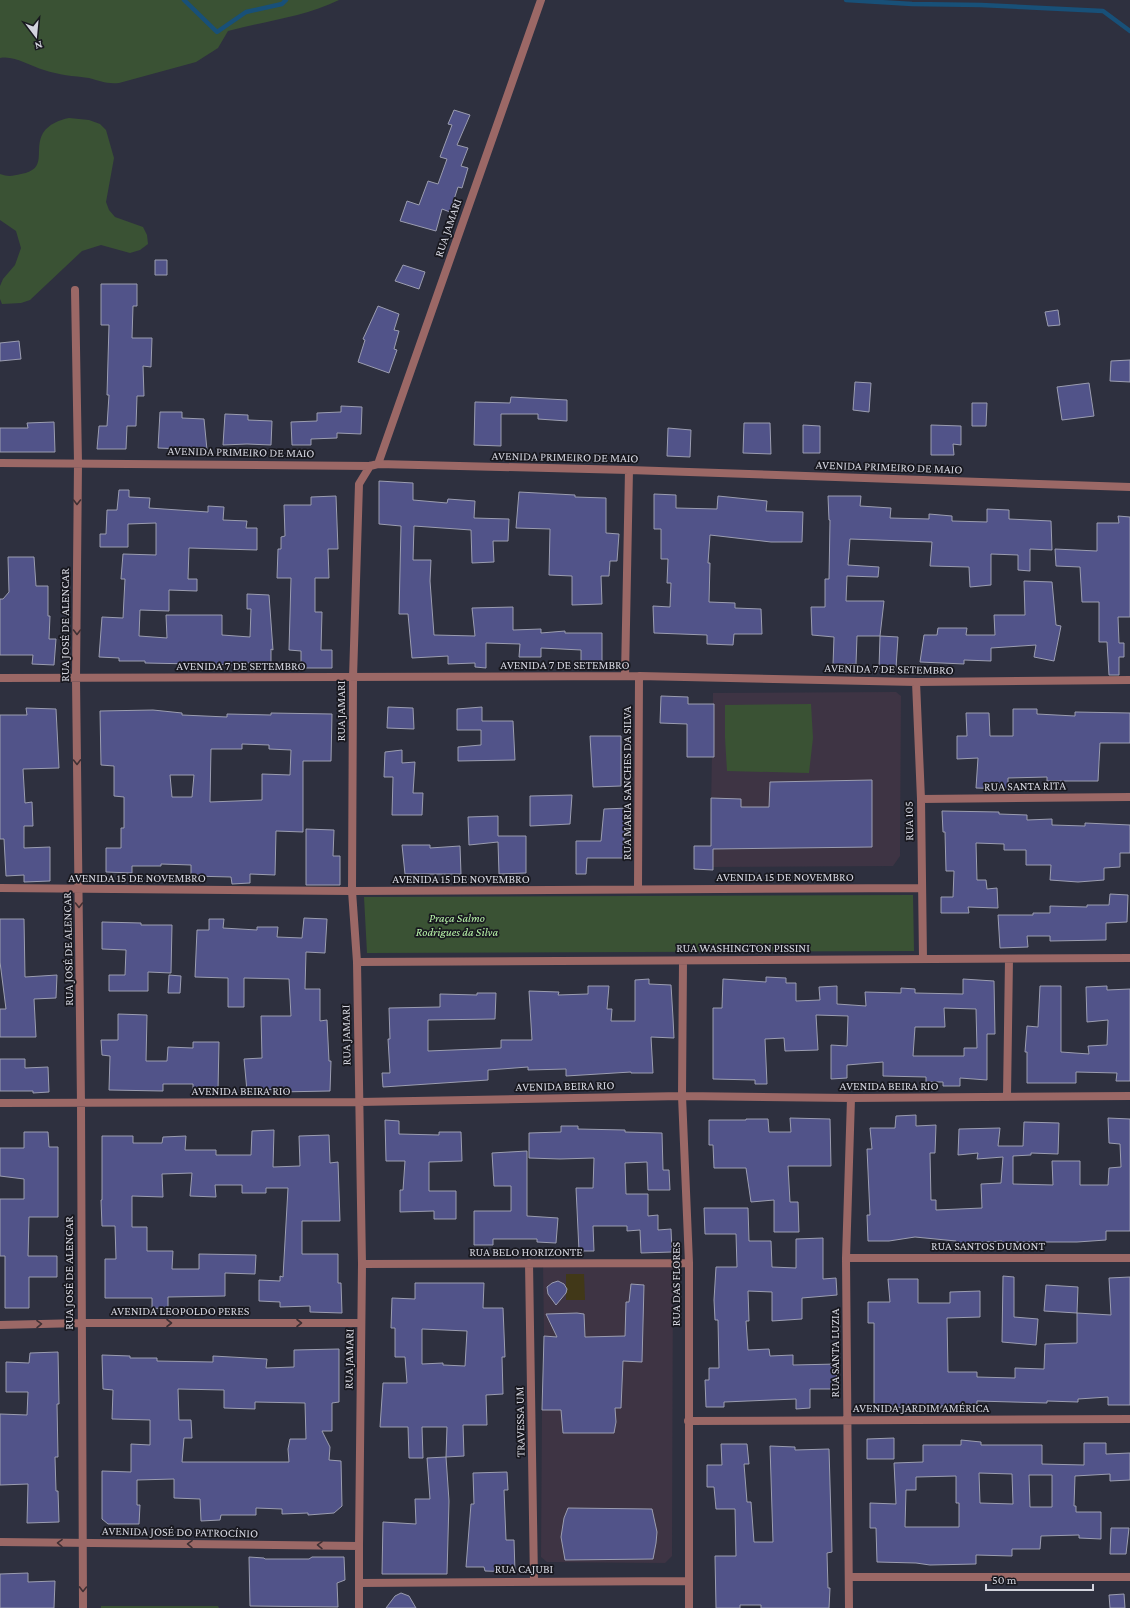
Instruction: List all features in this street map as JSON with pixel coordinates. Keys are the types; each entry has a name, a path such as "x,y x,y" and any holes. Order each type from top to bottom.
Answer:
{"street":[{"name":"RUA JAMARI","path":"359,1608 362,1264 357,962 352,892 353,678 359,484 374,465 541,0"},
{"name":"RUA JOSÉ DE ALENCAR","path":"75,290 78,462 76,679 81,1104 81,1323 84,1543 83,1608"},
{"name":"AVENIDA PRIMEIRO DE MAIO","path":"0,463 78,462 374,465 629,470 1130,487"},
{"path":"625,676 629,470"},
{"name":"AVENIDA 7 DE SETEMBRO","path":"0,678 76,679 639,676 916,682 1130,680"},
{"name":"RUA MARIA SANCHES DA SILVA","path":"638,889 639,676"},
{"name":"RUA 105","path":"916,682 921,799 923,959"},
{"name":"RUA SANTA RITA","path":"921,799 1130,796"},
{"name":"AVENIDA 15 DE NOVEMBRO","path":"0,888 352,892 922,888"},
{"name":"RUA WASHINGTON PISSINI","path":"357,962 1130,958"},
{"path":"1007,1097 1008,959"},
{"name":"RUA DAS FLORES","path":"683,961 682,1096 689,1263 689,1608"},
{"name":"AVENIDA BEIRA RIO","path":"0,1103 81,1104 359,1102 682,1096 851,1098 1130,1096"},
{"name":"RUA SANTA LUZIA","path":"849,1608 846,1258 851,1098"},
{"name":"RUA SANTOS DUMONT","path":"846,1258 1130,1258"},
{"name":"RUA BELO HORIZONTE","path":"362,1264 689,1263"},
{"name":"TRAVESSA UM","path":"529,1264 534,1581"},
{"name":"AVENIDA LEOPOLDO PERES","path":"0,1325 81,1323 361,1323"},
{"name":"AVENIDA JARDIM AMÉRICA","path":"688,1421 1130,1419"},
{"name":"AVENIDA JOSÉ DO PATROCÍNIO","path":"0,1542 359,1546"},
{"path":"849,1577 1130,1577"},
{"name":"RUA CAJUBI","path":"359,1583 689,1581"}],"shaded area":[{"path":"896,692 901,696 900,856 893,866 710,867 713,693"},
{"path":"673,1263 672,1556 665,1563 547,1562 541,1557 542,1410 577,1337 544,1336 543,1264"}],"green space":[{"path":"0,0 339,0 298,15 228,31 218,48 196,62 119,83 110,83 55,73 16,59 5,57 0,58"},
{"path":"69,118 89,120 100,124 106,130 114,158 106,202 109,210 115,217 143,227 147,235 148,244 140,250 130,253 101,245 82,251 30,300 21,303 2,304 0,299 0,286 3,279 15,265 21,248 16,231 0,220 0,174 8,176 15,175 30,172 35,168 38,163 40,139 43,133 54,123"},
{"path":"811,704 813,738 809,773 727,771 725,705"},
{"name":"Praça Salmo Rodrigues da Silva","path":"913,895 914,951 367,953 364,897"},
{"path":"101,1606 218,1606 219,1608 101,1608"}],"sand":[{"path":"566,1274 584,1274 585,1300 566,1300"}],"building":[{"path":"454,110 470,115 457,145 468,148 461,166 468,168 462,188 458,187 450,212 442,209 436,231 400,221 407,201 419,205 428,181 438,184 447,159 440,157 452,125 448,124"},
{"path":"155,260 167,260 167,275 155,275"},
{"path":"403,265 425,272 419,289 395,281"},
{"path":"101,284 137,284 137,306 133,306 132,338 152,338 151,367 143,366 144,396 137,396 136,426 127,426 126,449 97,449 99,426 107,426 109,395 107,395 109,325 101,325"},
{"path":"378,306 399,314 394,330 399,331 394,349 397,350 389,373 358,362 365,340 363,339"},
{"path":"1058,310 1060,325 1048,326 1045,312"},
{"path":"19,341 21,359 0,361 0,343"},
{"path":"1130,360 1130,382 1110,381 1111,361"},
{"path":"855,382 871,383 869,412 853,410"},
{"path":"1089,383 1094,416 1062,420 1057,387"},
{"path":"511,397 567,400 567,421 538,419 538,414 501,414 501,446 474,445 475,402 510,403"},
{"path":"972,403 987,403 986,426 972,426"},
{"path":"341,406 362,407 361,434 337,433 337,438 311,439 311,445 292,445 291,422 317,421 317,413 341,412"},
{"path":"160,412 182,412 182,418 204,419 207,450 158,448"},
{"path":"225,414 248,415 248,420 272,421 271,445 223,445"},
{"path":"54,422 55,452 0,452 0,428 28,428 27,423"},
{"path":"744,423 770,423 771,454 743,453"},
{"path":"803,425 820,426 820,453 803,453"},
{"path":"931,425 961,426 961,445 953,444 954,455 931,455"},
{"path":"668,428 691,430 690,457 667,456"},
{"path":"379,481 413,483 413,500 447,503 448,499 475,501 474,518 509,519 508,541 493,541 494,562 472,563 471,530 414,526 413,560 431,560 430,581 434,635 475,636 472,608 513,607 513,630 541,629 541,633 565,631 565,633 602,633 602,663 581,664 581,650 541,648 541,657 519,657 520,644 486,643 486,668 475,667 475,663 448,664 448,656 412,658 408,614 399,614 401,526 379,524"},
{"path":"119,490 129,490 129,497 150,498 149,508 208,512 208,506 224,507 223,520 247,521 246,528 257,528 257,550 189,548 188,579 197,579 197,591 169,590 169,611 140,610 139,636 167,638 166,615 222,615 222,635 250,637 251,609 247,609 247,594 269,595 273,650 271,649 271,663 244,663 243,665 145,663 145,661 119,661 119,658 99,657 102,617 123,618 125,579 121,579 123,554 156,555 156,523 128,524 128,547 100,547 100,534 106,534 107,510 117,510"},
{"path":"519,492 606,498 606,533 619,534 617,561 610,561 609,576 601,576 602,604 572,605 572,576 549,575 550,529 516,528"},
{"path":"654,494 676,495 676,508 717,509 718,496 767,501 766,511 803,512 802,542 771,542 710,535 708,563 710,563 709,602 735,603 735,608 761,609 762,634 734,634 733,645 707,644 707,635 654,633 653,606 670,607 671,583 667,583 668,559 661,559 661,529 654,529"},
{"path":"336,496 338,549 328,549 329,578 315,578 315,612 322,612 321,650 332,650 332,668 301,668 301,651 289,650 291,578 277,578 278,549 281,549 281,537 285,536 284,505 311,505 311,497"},
{"path":"828,496 861,496 860,506 891,508 890,518 929,519 929,514 952,516 952,521 987,522 987,509 1009,510 1009,519 1051,521 1052,550 1030,549 1030,571 1018,570 1018,555 991,554 991,585 970,587 969,567 930,566 932,542 850,539 848,565 879,567 878,577 847,576 846,601 884,601 880,636 857,636 856,664 833,665 834,637 812,635 811,607 825,607 825,579 829,579 830,520"},
{"path":"1118,516 1130,517 1130,617 1118,617 1119,643 1124,643 1124,657 1119,657 1119,675 1109,675 1107,642 1099,642 1099,602 1082,602 1080,567 1056,566 1055,549 1097,551 1097,523 1119,523"},
{"path":"8,557 34,557 36,586 48,586 48,616 50,616 49,639 56,639 54,665 32,664 33,655 0,655 0,599 3,599 9,592"},
{"path":"1024,581 1052,582 1056,625 1061,626 1054,661 1034,657 1036,645 991,648 991,661 964,660 964,664 920,662 924,635 937,635 938,628 967,628 966,635 995,635 994,615 1025,615"},
{"path":"880,636 898,637 896,668 879,668"},
{"path":"661,696 688,697 688,704 714,704 714,757 687,757 687,724 660,723"},
{"path":"388,707 413,708 414,729 387,728"},
{"path":"482,707 482,721 513,721 515,760 458,761 458,747 481,745 481,730 457,730 457,709"},
{"path":"26,708 56,709 59,768 23,769 25,803 32,802 33,826 24,826 24,848 50,847 50,881 24,882 24,875 6,876 4,839 0,839 0,715 27,715"},
{"path":"1013,709 1037,709 1037,714 1075,716 1075,712 1130,713 1130,743 1100,743 1098,781 1047,781 1047,777 1008,778 1008,789 976,788 978,758 957,759 957,736 967,736 966,713 989,713 990,736 1013,736"},
{"path":"153,710 182,713 182,715 227,717 227,714 332,714 331,761 303,761 303,832 276,831 275,875 250,874 250,883 232,884 231,877 191,876 191,865 161,864 161,866 132,866 132,873 106,872 106,848 121,848 121,828 124,828 124,797 114,796 114,766 101,765 100,711","holes":["242,744 269,745 269,749 291,750 290,775 262,774 262,800 210,802 211,749 242,749","170,775 194,775 192,797 172,797"]},
{"path":"590,736 621,736 621,786 593,787"},
{"path":"402,750 402,763 415,762 413,793 423,793 422,815 392,815 393,777 384,777 385,752"},
{"path":"872,780 872,847 713,849 713,870 694,869 694,846 711,846 711,798 741,799 741,807 769,807 770,782"},
{"path":"572,795 570,824 530,826 530,796"},
{"path":"629,808 628,832 624,832 624,858 587,858 586,874 576,874 576,841 601,841 604,809"},
{"path":"942,811 999,812 999,814 1027,815 1027,820 1052,819 1052,825 1085,826 1085,823 1130,825 1130,853 1120,853 1120,867 1104,868 1104,880 1078,882 1050,880 1051,865 1026,865 1026,850 1004,850 1004,844 976,843 977,880 986,880 987,889 997,888 998,908 968,907 969,913 941,913 941,897 953,897 954,871 946,871 945,832 943,832"},
{"path":"498,816 498,836 526,836 526,873 499,874 498,842 469,845 468,817"},
{"path":"306,829 334,830 333,856 340,856 340,885 306,885"},
{"path":"402,845 430,845 430,848 460,846 461,874 405,874"},
{"path":"1110,894 1128,895 1127,922 1106,923 1106,940 1050,941 1050,936 1027,936 1028,947 1000,948 998,915 1033,915 1033,913 1050,913 1050,906 1087,907 1087,905 1109,905"},
{"path":"304,918 327,919 325,953 306,952 305,989 320,989 320,1021 327,1020 329,1061 331,1061 330,1091 278,1092 278,1089 247,1091 244,1059 262,1058 261,1016 291,1016 289,979 244,978 244,1007 228,1007 228,978 195,977 197,930 209,930 209,919 224,919 223,928 257,930 257,927 278,927 277,937 302,938"},
{"path":"0,919 24,919 25,977 57,975 56,998 34,999 36,1037 0,1037 0,1009 6,1009 0,962"},
{"path":"102,922 141,923 141,925 172,925 171,973 148,972 148,991 109,991 109,975 125,975 126,950 102,949"},
{"path":"169,975 181,976 180,993 168,993"},
{"path":"766,977 786,978 786,983 796,983 796,1001 820,1000 819,987 837,986 837,1004 866,1006 865,992 901,993 901,988 915,989 915,993 963,994 963,979 994,981 995,1034 987,1034 987,1080 960,1078 960,1086 943,1086 943,1082 926,1082 926,1077 883,1076 883,1062 847,1065 847,1078 831,1079 831,1045 847,1046 848,1016 816,1015 818,1050 785,1051 784,1038 765,1039 767,1084 755,1084 755,1080 713,1079 713,1008 722,1008 723,979 766,982","holes":["944,1008 976,1009 977,1048 964,1048 964,1056 913,1056 915,1027 945,1027"]},
{"path":"649,979 649,984 671,985 674,1038 651,1037 653,1073 631,1072 566,1076 566,1069 528,1070 528,1067 488,1070 488,1080 383,1087 382,1073 390,1073 388,1039 390,1039 389,1008 440,1007 440,994 477,995 477,993 496,993 495,1019 428,1020 428,1051 501,1048 501,1040 532,1040 529,991 559,992 558,995 588,994 588,986 609,986 607,1009 612,1009 611,1021 635,1021 635,980"},
{"path":"1040,986 1061,986 1061,1052 1089,1054 1088,1046 1107,1045 1108,1020 1087,1022 1086,987 1107,986 1107,990 1130,989 1130,1081 1116,1081 1117,1073 1076,1072 1076,1083 1027,1083 1027,1052 1025,1052 1027,1026 1038,1027"},
{"path":"118,1014 147,1015 146,1061 167,1061 168,1047 193,1048 193,1042 219,1042 218,1090 193,1090 193,1084 163,1084 163,1091 109,1090 110,1056 102,1055 101,1040 118,1040"},
{"path":"0,1059 25,1059 25,1068 48,1067 49,1092 33,1093 33,1091 0,1091"},
{"path":"916,1115 916,1126 936,1125 935,1153 930,1153 931,1200 936,1200 936,1210 982,1208 981,1184 1001,1183 1003,1157 977,1159 978,1153 958,1155 959,1129 1000,1128 998,1146 1023,1146 1024,1122 1059,1123 1058,1154 1031,1153 1031,1155 1013,1156 1013,1184 1053,1185 1052,1161 1080,1161 1080,1185 1108,1185 1109,1168 1121,1167 1120,1144 1109,1143 1108,1118 1130,1119 1130,1231 1106,1231 1106,1240 1077,1242 1014,1242 1014,1247 1002,1247 1002,1241 956,1244 956,1241 915,1237 889,1241 868,1241 867,1215 870,1215 867,1149 872,1149 870,1128 895,1128 896,1116"},
{"path":"790,1118 830,1119 831,1166 788,1166 790,1202 798,1202 799,1232 774,1232 774,1200 751,1202 746,1168 714,1168 713,1145 709,1145 709,1120 768,1119 769,1132 791,1132"},
{"path":"385,1120 399,1121 399,1134 439,1135 439,1132 461,1132 462,1161 429,1162 429,1191 456,1191 456,1219 434,1219 434,1211 400,1212 400,1190 403,1190 405,1161 386,1161"},
{"path":"561,1126 578,1126 578,1129 625,1130 625,1132 662,1133 663,1170 669,1170 670,1190 648,1190 647,1162 625,1163 626,1194 648,1194 648,1216 658,1215 658,1230 671,1229 672,1252 641,1253 640,1230 627,1231 627,1226 593,1226 594,1251 579,1251 576,1188 593,1188 594,1158 529,1158 529,1133 561,1132"},
{"path":"274,1130 273,1167 300,1166 299,1136 329,1135 330,1163 338,1162 340,1221 302,1221 302,1254 338,1254 338,1283 341,1283 342,1313 310,1312 310,1306 280,1307 280,1302 259,1301 259,1280 280,1281 280,1276 283,1277 288,1188 266,1188 266,1193 242,1193 242,1185 215,1185 216,1197 190,1196 192,1173 162,1174 163,1197 132,1196 132,1227 147,1227 147,1251 173,1251 172,1269 199,1269 199,1254 256,1255 255,1274 225,1273 225,1296 168,1297 168,1309 152,1308 152,1298 105,1298 105,1259 116,1259 115,1226 102,1226 102,1136 133,1136 133,1143 162,1143 163,1137 186,1136 185,1150 216,1150 216,1155 251,1155 252,1131"},
{"path":"24,1132 48,1132 49,1147 58,1147 58,1217 29,1217 28,1256 57,1256 57,1277 29,1277 29,1308 5,1308 5,1256 0,1256 0,1199 24,1199 24,1179 0,1176 0,1148 24,1148"},
{"path":"527,1151 527,1216 558,1218 556,1243 537,1242 537,1239 493,1239 493,1245 474,1245 474,1211 511,1211 511,1186 494,1186 492,1153"},
{"path":"704,1208 748,1208 749,1241 771,1241 772,1267 796,1268 796,1239 823,1238 823,1279 836,1278 837,1295 802,1298 802,1319 772,1321 772,1292 748,1291 749,1321 746,1321 748,1350 769,1349 770,1356 793,1355 793,1365 837,1364 836,1389 810,1389 810,1408 796,1409 796,1399 724,1402 724,1407 706,1407 705,1380 709,1380 709,1368 719,1368 718,1320 715,1320 714,1300 716,1267 737,1267 736,1234 705,1234"},
{"path":"1003,1276 1014,1277 1014,1317 1038,1319 1036,1345 1002,1342"},
{"path":"1130,1277 1130,1405 1108,1405 1108,1397 1078,1399 1078,1402 1047,1401 1047,1403 977,1401 977,1404 941,1406 941,1408 874,1407 874,1323 868,1323 868,1302 890,1302 888,1279 918,1279 918,1303 950,1303 950,1292 980,1291 980,1317 947,1318 948,1372 977,1372 977,1377 1015,1378 1015,1368 1044,1369 1045,1344 1077,1343 1077,1313 1111,1315 1109,1278"},
{"path":"558,1281 564,1284 567,1289 566,1293 556,1305 548,1294 547,1287"},
{"path":"415,1283 484,1283 483,1308 503,1308 505,1357 502,1357 503,1394 486,1395 487,1425 463,1425 464,1456 446,1457 447,1427 422,1427 423,1458 409,1458 408,1427 380,1427 383,1383 407,1383 405,1357 395,1357 395,1328 391,1328 392,1298 415,1299","holes":["422,1329 467,1331 465,1366 443,1365 443,1363 422,1364"]},
{"path":"631,1284 644,1285 642,1362 623,1361 621,1408 615,1408 616,1422 614,1433 563,1433 561,1410 542,1410 544,1336 557,1337 546,1314 584,1314 585,1337 625,1336 626,1302 629,1302"},
{"path":"1046,1285 1078,1287 1077,1313 1044,1311"},
{"path":"339,1349 339,1402 332,1403 332,1431 322,1431 330,1447 329,1460 341,1461 342,1506 334,1513 308,1515 308,1513 282,1514 282,1509 256,1508 256,1515 221,1515 220,1520 201,1521 200,1499 174,1498 174,1479 137,1480 137,1505 140,1505 139,1524 108,1524 102,1519 102,1471 131,1472 131,1444 150,1445 150,1420 112,1419 113,1390 103,1389 102,1355 130,1356 130,1358 157,1358 157,1361 213,1362 213,1356 267,1359 266,1368 294,1367 294,1350","holes":["178,1389 224,1390 224,1408 255,1409 255,1402 305,1403 306,1439 290,1439 288,1449 289,1462 182,1462 184,1438 192,1438 191,1420 179,1420"]},
{"path":"58,1352 58,1457 55,1457 59,1522 27,1523 28,1484 0,1485 0,1414 27,1415 28,1392 6,1392 6,1362 29,1363 30,1353"},
{"path":"894,1438 894,1459 867,1459 867,1439"},
{"path":"961,1440 981,1442 981,1445 1042,1445 1042,1464 1084,1465 1084,1443 1106,1443 1106,1454 1130,1453 1130,1480 1110,1481 1110,1474 1075,1476 1074,1506 1076,1506 1076,1512 1101,1512 1101,1539 1079,1538 1079,1535 1041,1536 1040,1549 1012,1549 1012,1556 976,1555 976,1564 930,1565 916,1563 877,1562 876,1528 870,1528 870,1503 896,1504 894,1463 923,1462 923,1445 961,1445","holes":["979,1473 1012,1474 1013,1504 980,1503","1029,1475 1052,1475 1052,1507 1030,1507","956,1476 956,1503 959,1503 959,1527 905,1527 906,1490 916,1490 916,1477"]},
{"path":"721,1444 747,1444 749,1464 744,1464 747,1502 751,1502 754,1542 773,1542 770,1446 795,1447 795,1450 829,1449 832,1552 827,1553 828,1588 830,1588 829,1608 761,1608 761,1605 740,1605 740,1608 716,1608 715,1556 736,1556 735,1509 716,1509 714,1487 707,1487 707,1465 722,1465"},
{"path":"446,1457 449,1501 447,1574 382,1574 383,1522 416,1524 415,1499 430,1499 427,1458"},
{"path":"507,1472 508,1490 504,1490 506,1540 514,1540 515,1572 485,1571 484,1567 466,1567 471,1504 474,1504 473,1473"},
{"path":"568,1508 652,1509 657,1532 653,1559 565,1560 561,1537 564,1518"},
{"path":"1111,1528 1129,1528 1126,1554 1110,1554"},
{"path":"249,1557 265,1559 309,1559 312,1557 344,1557 345,1580 337,1583 338,1607 250,1606"},
{"path":"28,1573 28,1582 55,1581 54,1608 0,1608 0,1574"},
{"path":"401,1593 409,1596 416,1608 386,1608 395,1596"},
{"path":"1124,1594 1125,1608 1110,1608 1109,1595"}],"waterway":[{"path":"184,0 217,32 246,12 282,4 286,0"},
{"path":"846,0 1103,11 1130,31"}]}
